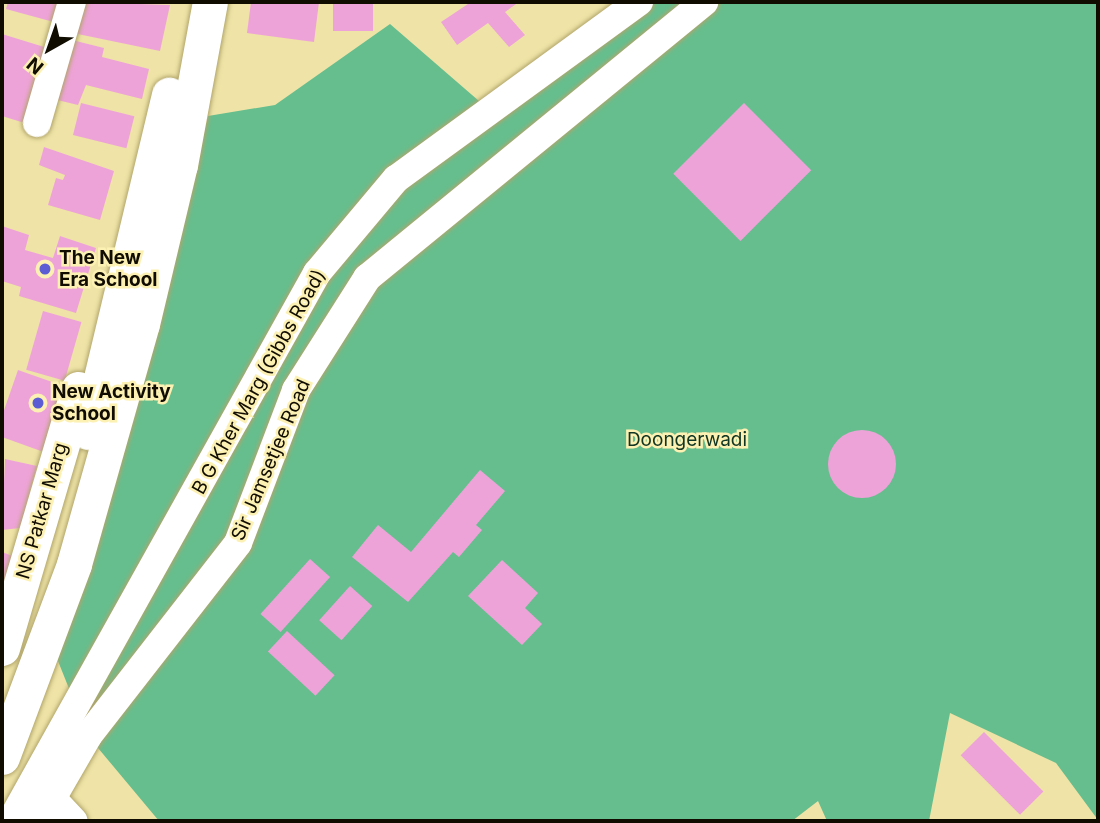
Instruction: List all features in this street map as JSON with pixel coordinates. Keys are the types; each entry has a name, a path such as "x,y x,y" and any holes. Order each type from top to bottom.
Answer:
{"main road":[{"path":"2,712 58,561 113,326 151,180 188,2"},
{"path":"2,757 74,564 142,324 180,165 210,2"},
{"name":"NS Patkar Marg","path":"4,631 84,369 113,326"}],"street":[{"path":"37,123 72,2"},
{"name":"B G Kher Marg (Gibbs Road)","path":"11,821 317,273 396,180 639,2"},
{"name":"Sir Jamsetjee Road","path":"45,809 88,736 238,542 296,390 367,278 704,2"},
{"path":"45,809 73,821"}],"green space":[{"name":"Doongerwadi","path":"649,2 1098,2 1098,820 1056,763 950,713 929,821 827,821 818,801 792,821 159,821 88,736 56,656 158,322 208,116 275,105 390,24 494,114"}],"building":[{"path":"8,2 67,2 61,24 6,9"},
{"path":"79,2 170,5 160,51 73,33"},
{"path":"251,2 319,2 314,42 247,33"},
{"path":"333,2 373,2 373,31 333,31"},
{"path":"471,2 519,2 505,12 525,35 509,47 488,23 457,45 441,22"},
{"path":"2,34 54,50 31,125 2,116"},
{"path":"64,38 104,48 102,57 149,69 142,99 86,85 78,105 49,98"},
{"path":"81,103 134,116 126,148 73,135"},
{"path":"744,103 811,170 740,241 673,174"},
{"path":"44,147 114,171 100,220 48,205 56,178 63,180 65,175 39,165"},
{"name":"The New Era School","path":"2,226 29,235 25,250 53,258 60,236 96,248 76,313 19,296 21,287 2,281"},
{"path":"43,311 81,322 65,381 26,370"},
{"name":"New Activity School","path":"18,370 75,390 52,455 2,437 2,416"},
{"path":"869,430 890,445 896,457 894,477 886,488 869,498 855,498 838,488 830,477 828,457 838,440 849,432"},
{"path":"5,459 37,466 20,528 2,530"},
{"path":"480,470 505,491 476,525 482,530 459,557 453,552 408,602 352,557 378,525 411,552"},
{"path":"2,552 18,558 2,602"},
{"path":"310,559 330,577 281,632 260,614"},
{"path":"502,560 538,593 525,608 542,624 522,645 468,596"},
{"path":"350,586 372,606 342,640 319,620"},
{"path":"287,631 335,675 315,696 268,651"},
{"path":"984,732 1043,791 1020,815 961,755"}],"place":[{"name":"The New Era School","path":"45,269"},
{"name":"New Activity School","path":"38,403"}]}
